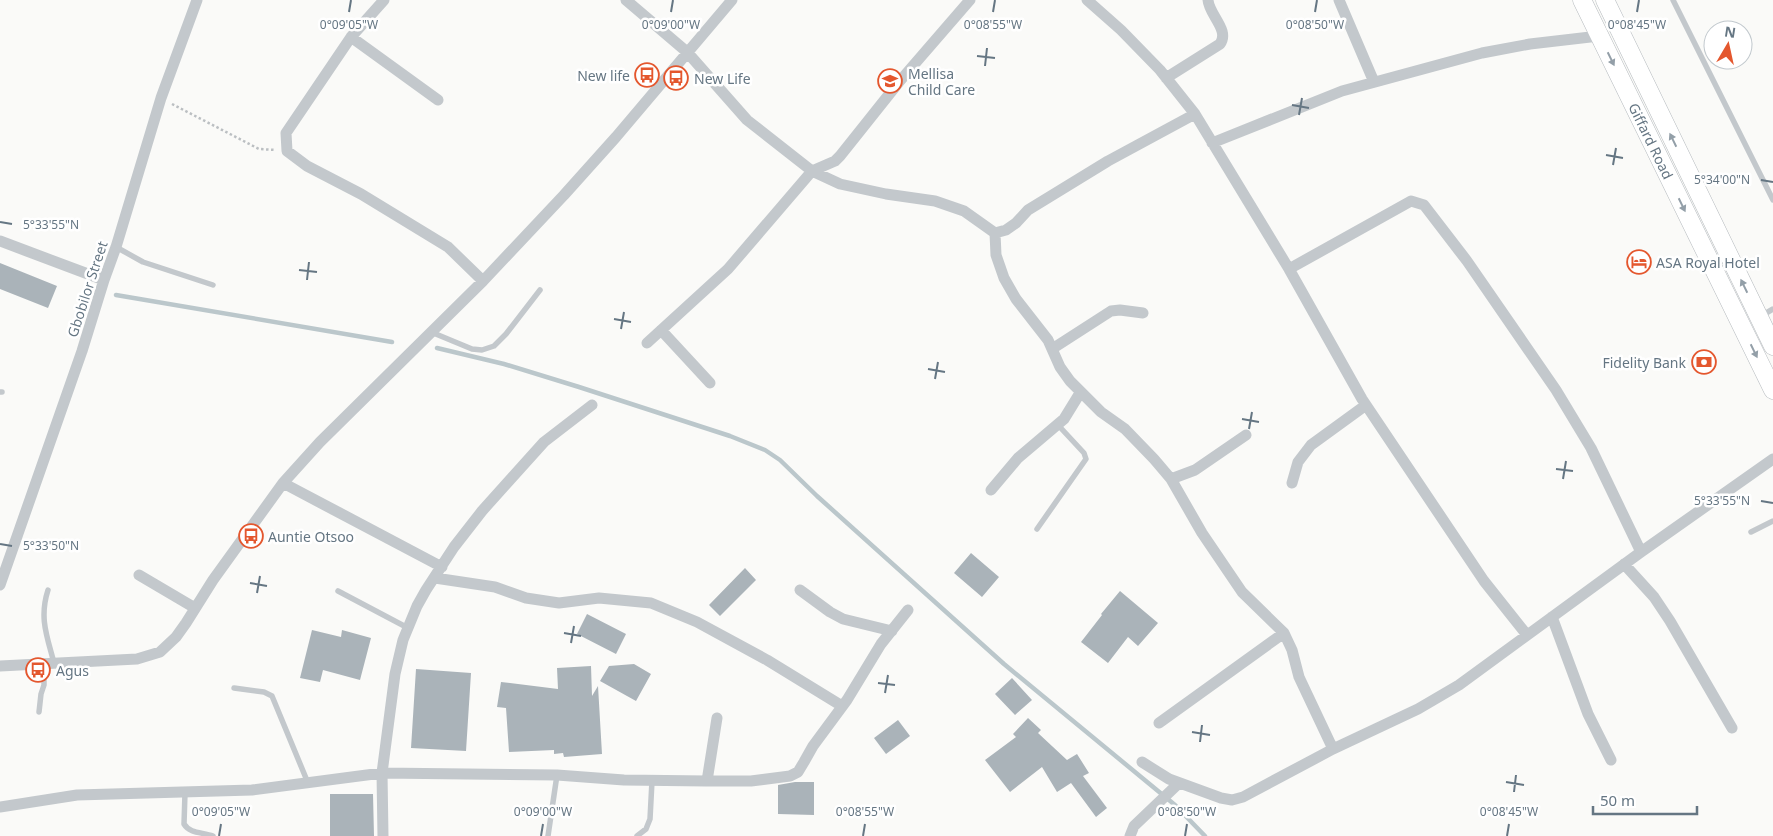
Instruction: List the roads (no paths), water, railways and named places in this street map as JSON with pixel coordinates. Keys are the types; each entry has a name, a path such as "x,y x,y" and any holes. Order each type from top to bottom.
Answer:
{"main road":[{"name":"Giffard Road","path":"1582,0 1773,390"},
{"name":"Giffard Road","path":"1605,0 1766,313 1773,346"}],"street":[{"name":"Gbobilor Street","path":"0,585 82,351 161,98 197,0"},
{"path":"384,0 351,37 286,132 287,151 307,166 361,194 448,247 482,280"},
{"path":"626,0 688,52 747,120 812,171 840,184 886,194 935,201 964,210 995,233"},
{"path":"0,666 137,659 160,652 176,637 213,580 283,483 320,442 431,332 564,195 622,131 732,0"},
{"path":"647,343 728,269 812,171 835,161 840,156 899,82 970,0"},
{"path":"1088,0 1121,30 1166,78 1194,114 1289,269 1366,405 1479,573 1527,635"},
{"path":"1166,78 1220,44 1224,39 1208,0"},
{"path":"1339,0 1374,82"},
{"path":"1212,143 1342,91 1374,82 1482,53 1530,44 1599,36"},
{"path":"351,37 438,100"},
{"path":"995,233 1006,230 1016,223 1028,210 1108,161 1194,114"},
{"path":"1289,269 1411,201 1424,204 1467,261 1556,390 1591,448 1641,552"},
{"path":"995,233 996,256 1004,278 1016,300 1042,330 1060,367 1080,392 1101,412 1125,429 1171,479 1220,561 1242,592 1284,633 1292,650 1300,677 1333,749"},
{"path":"0,241 104,280"},
{"path":"1052,349 1111,312 1120,310 1143,313"},
{"path":"661,330 710,383"},
{"path":"991,490 1018,458 1064,419 1080,392"},
{"path":"1292,483 1298,462 1311,445 1366,405"},
{"path":"383,836 382,773 395,674 403,640 426,590 454,547 482,511 544,442 592,406"},
{"path":"1171,479 1195,470 1246,435"},
{"path":"1142,762 1169,779 1175,787 1232,800 1243,798 1333,749 1418,709 1459,685 1624,564 1773,459"},
{"path":"283,483 442,567"},
{"path":"1624,564 1659,605 1678,634 1732,728"},
{"path":"139,575 196,608"},
{"path":"435,578 495,587 526,598 560,603 599,598 651,603 697,622 767,660 842,706"},
{"path":"800,590 843,619 892,631"},
{"path":"0,807 77,795 252,790 382,773 557,775 652,781 751,781 793,774 798,772 813,746 842,706 881,644 908,610"},
{"path":"1552,617 1588,714 1611,760"},
{"path":"1159,723 1284,633"},
{"path":"707,781 717,718"},
{"path":"1130,836 1134,826 1175,787"}],"lane":[{"path":"1673,0 1773,200"},
{"path":"116,247 143,262 213,285"},
{"path":"431,332 472,350 482,350 494,346 506,334 540,290"},
{"path":"1038,529 1086,459 1084,453 1058,425"},
{"path":"1751,532 1773,522"},
{"path":"38,712 49,664 43,616 48,590"},
{"path":"338,591 408,628"},
{"path":"234,688 264,692 272,696 308,783"},
{"path":"548,836 557,775"},
{"path":"637,836 646,829 650,819 652,781"},
{"path":"185,792 184,824 186,828 213,836"}],"waterway":[{"path":"116,295 392,342"},
{"path":"437,348 504,364 579,387 730,436 765,450 780,460 817,496 1004,664 1175,805 1205,836"}],"place":[{"name":"New life","path":"647,75"},
{"name":"New Life","path":"676,78"},
{"name":"Mellisa Child Care","path":"890,81"},
{"name":"ASA Royal Hotel","path":"1639,262"},
{"name":"Fidelity Bank","path":"1704,362"},
{"name":"Auntie Otsoo","path":"251,536"},
{"name":"Agus","path":"38,670"}]}
